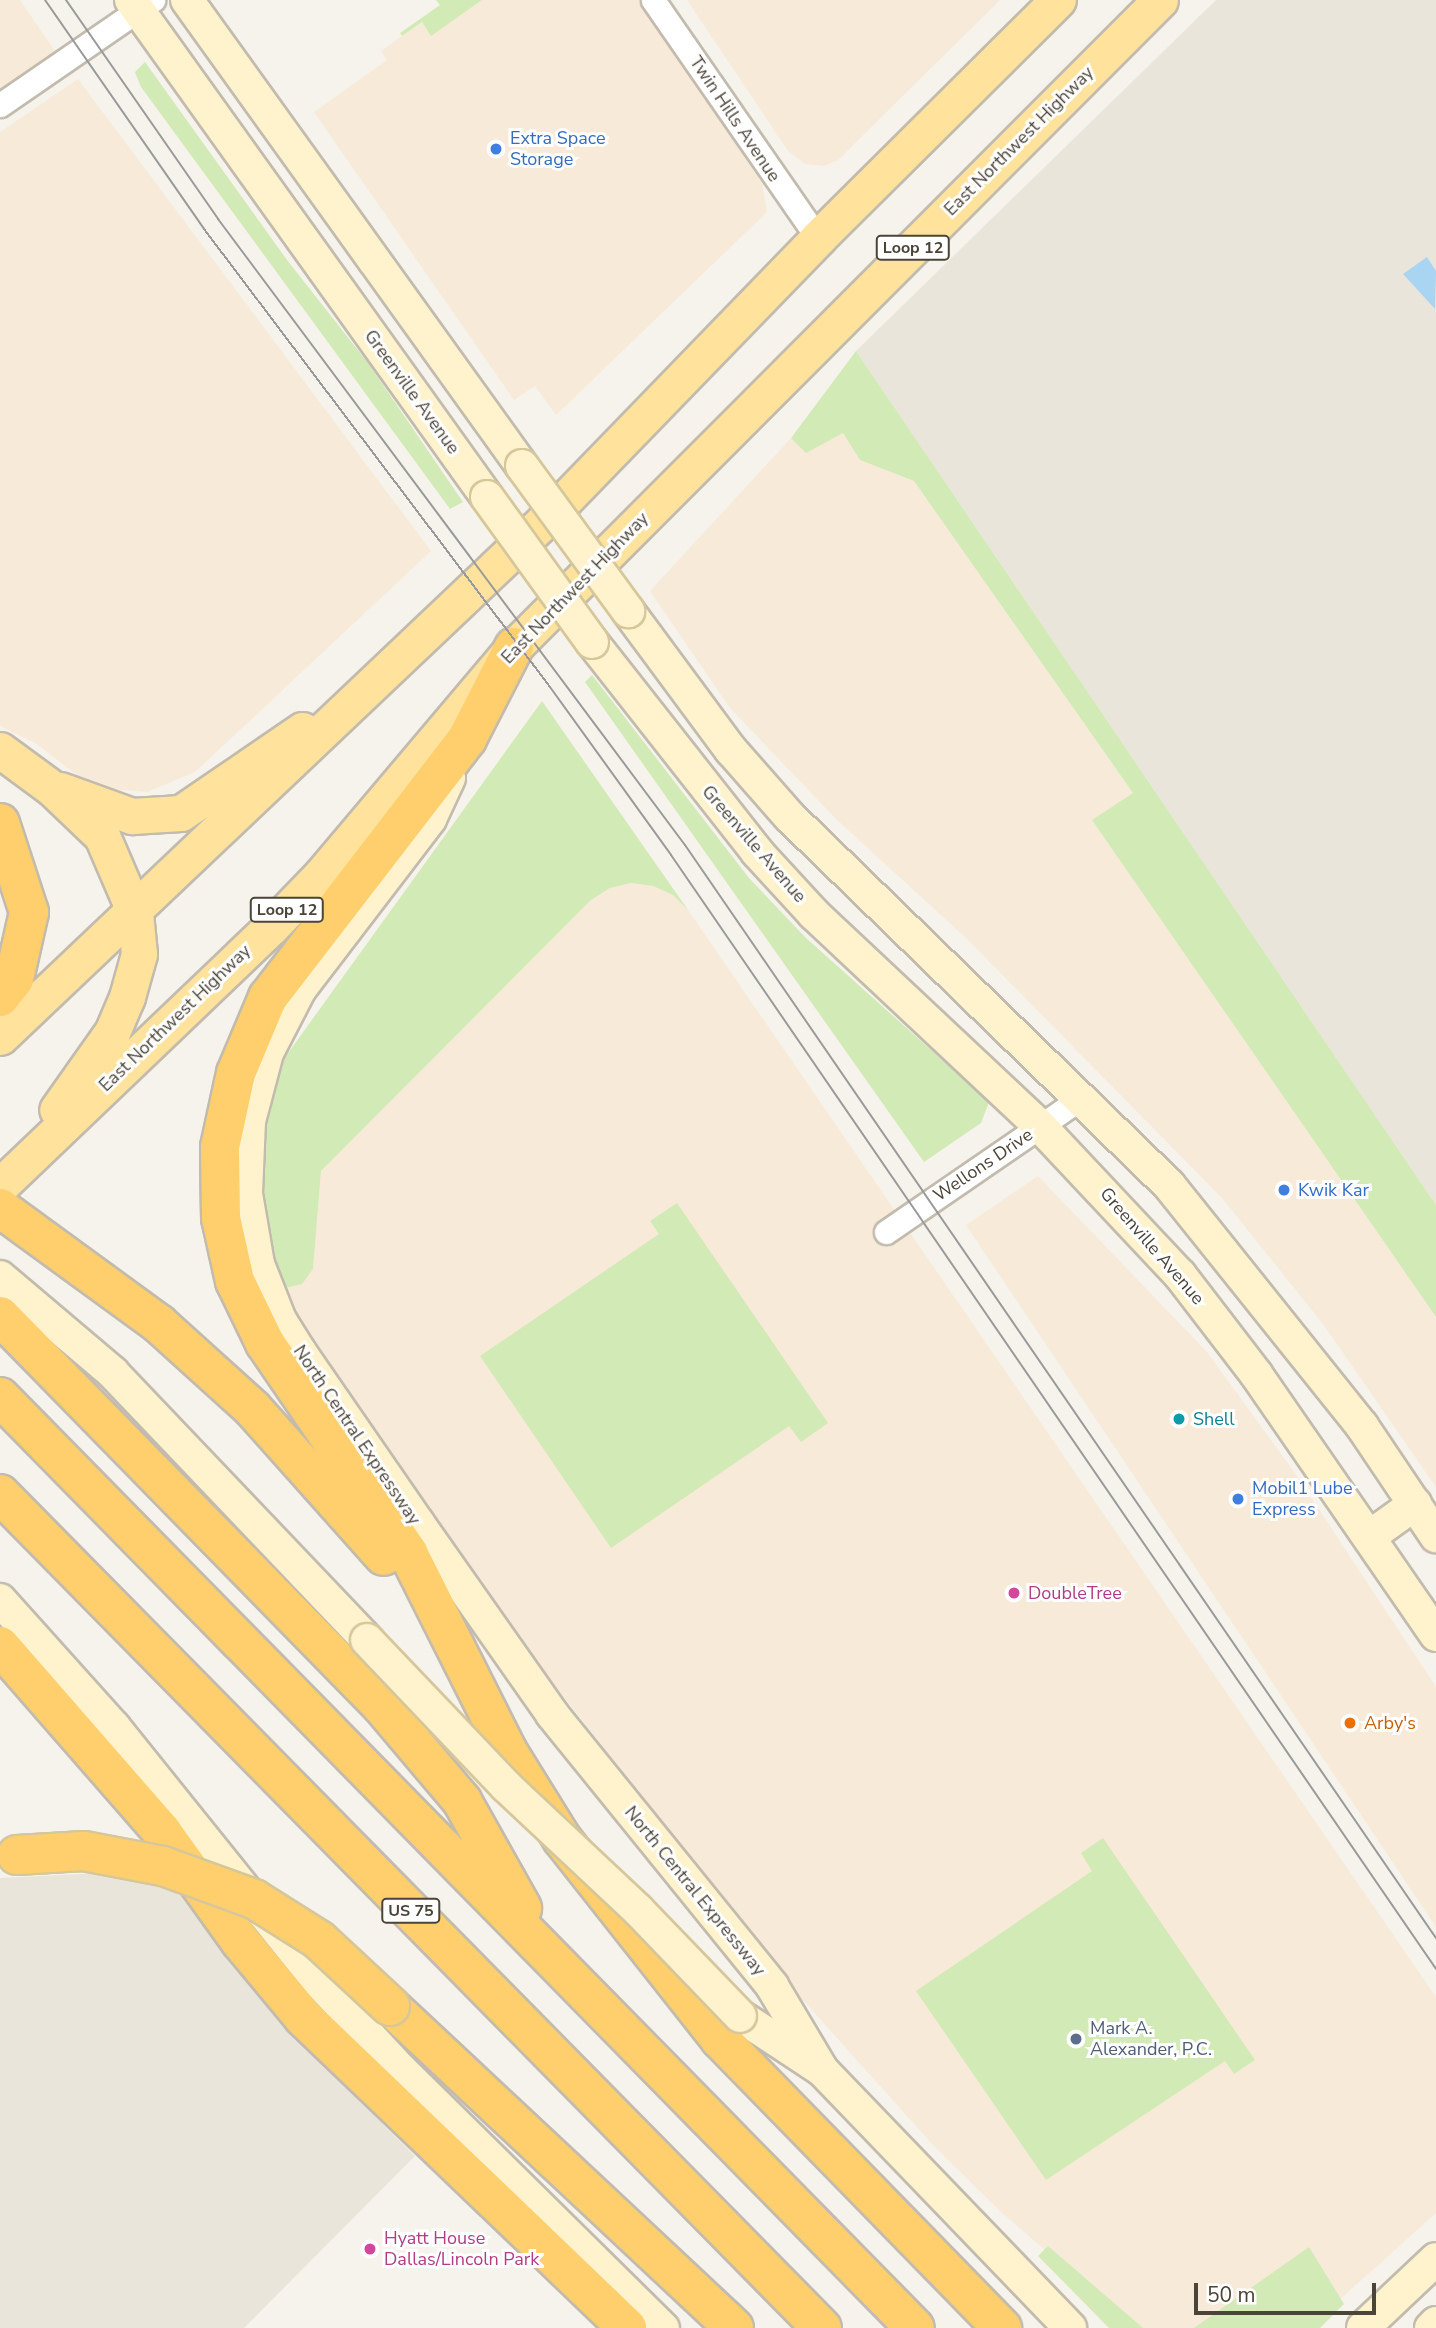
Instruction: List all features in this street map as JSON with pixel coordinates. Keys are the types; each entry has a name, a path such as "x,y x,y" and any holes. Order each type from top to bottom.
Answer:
{"highway":[{"path":"514,647 467,739 268,997 236,1073 220,1147 222,1218 235,1282 265,1343 408,1553 461,1663 562,1839 627,1925 720,2039 1002,2328"},
{"path":"0,823 29,912 13,979 0,997"},
{"path":"0,1208 159,1324 252,1408 391,1565 461,1663"},
{"path":"0,1316 381,1705 462,1801 547,1951"},
{"path":"0,1397 915,2328"},
{"name":"US 75","path":"0,1494 822,2328"},
{"path":"0,1646 162,1832 240,1941 303,2017 627,2328"},
{"path":"8,1857 84,1851 163,1866 254,1899 319,1940 734,2328"}],"main road":[{"path":"187,0 522,466 731,750 789,816 1081,1098 1184,1202 1312,1360 1436,1536"},
{"path":"0,1037 135,913 360,694 544,521 818,238 1058,0"},
{"name":"East Northwest Highway","path":"0,1186 321,875 514,647 1160,0"},
{"name":"Greenville Avenue","path":"141,3 487,497 592,642 765,861 814,914 1040,1126 1121,1210 1214,1318 1436,1635"},
{"path":"53,789 132,816 181,813 254,760 360,694"},
{"name":"North Central Expressway","path":"467,739 430,820 300,989 267,1053 250,1121 246,1194 258,1265 280,1320 426,1535 552,1714 772,1986 822,2070"},
{"path":"0,750 53,789 102,836 135,913 139,954 113,1032 63,1098 36,1150"},
{"name":"North Central Expressway","path":"0,1277 113,1373 506,1786 638,1909 740,2016 822,2070 1070,2328"},
{"path":"1369,1537 1415,1504"},
{"path":"0,1600 114,1727 321,1984 401,2070 663,2328"},
{"path":"1363,2328 1436,2259"},
{"path":"1431,2328 1436,2323"}],"street":[{"name":"Twin Hills Avenue","path":"653,0 818,238"},
{"path":"0,106 141,3"},
{"name":"Wellons Drive","path":"886,1232 1081,1098"}],"shaded area":[{"path":"0,0 20,0 58,56 0,93"},
{"name":"Extra Space Storage","path":"482,0 639,0 762,183 767,212 556,415 535,386 514,400 314,112 387,60 381,51 422,22 431,35"},
{"path":"687,0 1000,0 838,160 824,166 805,164 788,151"},
{"path":"1216,0 1436,0 1436,1205 856,351"},
{"path":"78,79 431,551 195,772 147,792 92,787 37,744 0,726 0,132"},
{"path":"843,433 860,460 914,481 1133,793 1093,821 1436,1317 1436,1487 1323,1324 1222,1198 966,938 836,819 730,708 650,591 791,438 806,452"},
{"path":"631,883 653,886 673,895 688,910 1436,1997 1436,2213 1308,2328 1136,2328 1001,2212 933,2145 785,1980 546,1674 311,1347 285,1288 294,1286 313,1269 321,1171 591,900 610,888"},
{"path":"1038,1176 1207,1352 1295,1473 1436,1687 1436,1927 966,1225"},
{"path":"100,1873 167,1881 195,1905 297,2040 415,2156 244,2328 0,2328 0,1878"}],"green space":[{"path":"436,0 482,0 431,36 422,22 402,36 400,33 440,5"},
{"path":"145,62 287,260 368,363 463,502 450,509 141,87 135,72"},
{"path":"856,351 1436,1205 1436,1317 1092,820 1133,793 914,481 860,460 843,433 806,453 791,438"},
{"path":"592,675 749,878 805,937 989,1102 981,1123 924,1162 585,682"},
{"path":"542,701 688,910 673,895 653,886 631,883 610,888 591,900 321,1171 313,1269 302,1284 285,1288 274,1270 258,1186 260,1133 270,1089 288,1053"},
{"path":"677,1203 828,1423 801,1442 789,1426 611,1548 480,1356 659,1234 650,1221"},
{"path":"1103,1838 1255,2060 1234,2074 1225,2061 1046,2180 916,1991 1092,1871 1081,1853"},
{"path":"1048,2246 1143,2328 1109,2328 1038,2256"},
{"path":"1309,2247 1344,2304 1320,2328 1194,2328"}],"water":[{"path":"1427,257 1436,271 1435,309 1403,274"}],"tram line":[{"path":"45,0 204,229 550,687 671,855 1436,1969"},
{"path":"66,0 218,219 685,845 1436,1938"}],"place":[{"name":"Extra Space Storage","path":"496,149"},
{"name":"Kwik Kar","path":"1284,1190"},
{"name":"Shell","path":"1179,1419"},
{"name":"Mobil1 Lube Express","path":"1238,1499"},
{"name":"DoubleTree","path":"1014,1593"},
{"name":"Arby's","path":"1350,1723"},
{"name":"Mark A. Alexander, P.C.","path":"1076,2039"},
{"name":"Hyatt House Dallas/Lincoln Park","path":"370,2249"}]}
